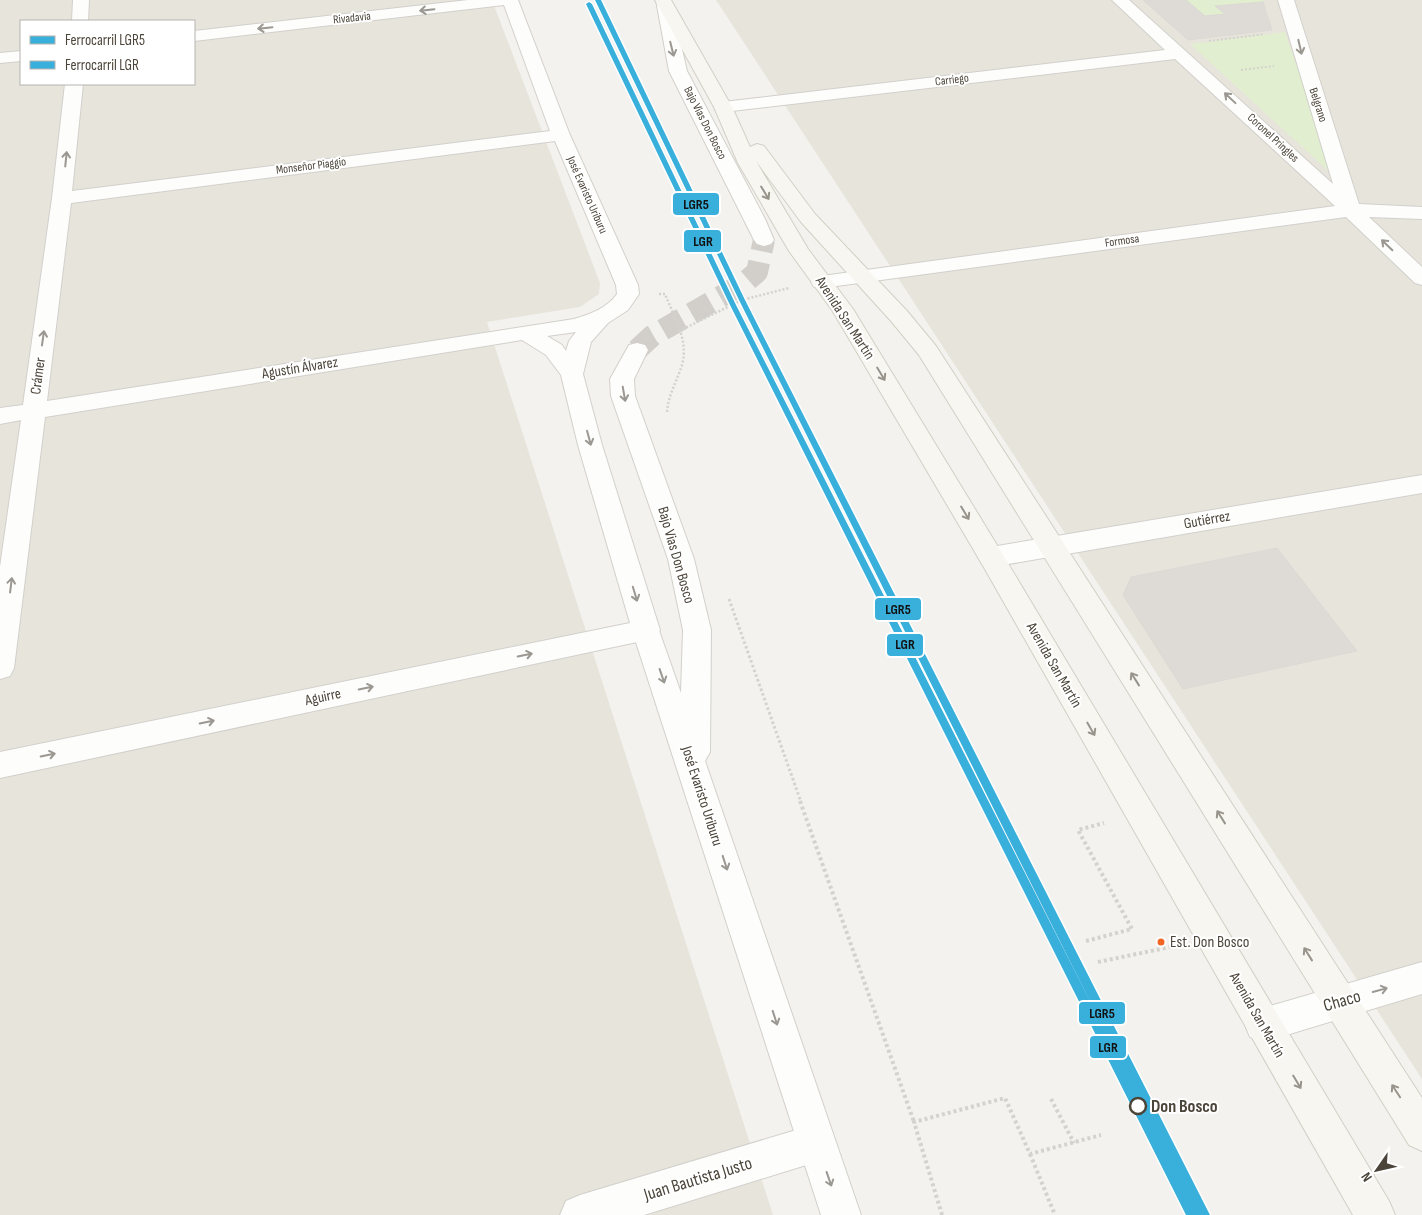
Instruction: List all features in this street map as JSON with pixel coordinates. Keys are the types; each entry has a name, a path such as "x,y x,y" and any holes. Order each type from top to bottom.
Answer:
{"main road":[{"name":"Avenida San Martín","path":"663,0 726,112 747,163 799,251 842,309 991,557 1375,1215"},
{"name":"Avenida San Martín","path":"726,112 762,156 808,218 899,316 928,351 1422,1132"}],"street":[{"path":"80,20 82,0"},
{"name":"Rivadavia","path":"195,36 510,0"},
{"name":"José Evaristo Uriburu","path":"510,0 561,135 627,285 628,294 620,304 600,318 580,341 572,374"},
{"name":"Bajo Vias Don Bosco","path":"663,0 678,71 755,219 764,240"},
{"name":"Coronel Pringles","path":"1120,0 1352,210 1422,279"},
{"name":"Belgrano","path":"1286,0 1352,210"},
{"name":"Carriego","path":"726,112 1176,50"},
{"path":"0,58 20,56"},
{"name":"Crámer","path":"0,668 62,198 74,85"},
{"name":"Monseñor Piaggio","path":"62,198 561,135"},
{"name":"Formosa","path":"822,282 1352,210 1422,213"},
{"name":"Agustín Álvarez","path":"0,416 577,325 600,318"},
{"name":"José Evaristo Uriburu","path":"525,333 554,350 572,374 590,445 646,630 695,771 841,1215"},
{"name":"Bajo Vias Don Bosco","path":"637,350 622,378 623,396 681,559 697,630 695,771"},
{"name":"Gutiérrez","path":"991,557 1422,484"},
{"name":"Aguirre","path":"0,765 646,630"},
{"name":"Chaco","path":"1263,1025 1338,1001 1422,978"},
{"name":"Juan Bautista Justo","path":"580,1215 816,1143"}],"path":[{"path":"1176,50 1284,32 1297,33"},
{"path":"1205,76 1304,62"},
{"path":"679,331 742,300 822,282"},
{"path":"628,294 664,294 679,331 684,349 682,361 668,400 668,418"},
{"path":"726,591 914,1122 942,1215"},
{"path":"1086,942 1132,928 1078,830 1107,822"},
{"path":"1098,962 1150,951"},
{"path":"914,1122 1005,1098 1055,1215"},
{"path":"1052,1099 1074,1143"},
{"path":"1030,1154 1101,1135"}],"shaded area":[{"path":"0,0 492,0 600,283 599,294 580,307 487,322 773,1215 0,1215"},
{"path":"716,0 1422,0 1422,1079"}],"green space":[{"path":"1186,0 1263,0 1263,2 1216,6 1225,14 1205,16"},
{"path":"1285,32 1335,177 1190,44"}],"building":[{"path":"1143,0 1186,0 1205,16 1225,14 1215,6 1263,2 1272,30 1188,40"},
{"path":"1277,548 1357,651 1183,689 1123,595 1131,577"}],"tunnel":[{"path":"637,350 652,336 743,284 757,272 764,240"}],"rail line":[{"name":"LGR5","path":"598,0 742,300 1204,1215"},
{"name":"LGR","path":"589,4 733,305 1193,1215"}],"place":[{"name":"Est. Don Bosco","path":"1161,942"},
{"name":"Don Bosco","path":"1138,1106"}]}
